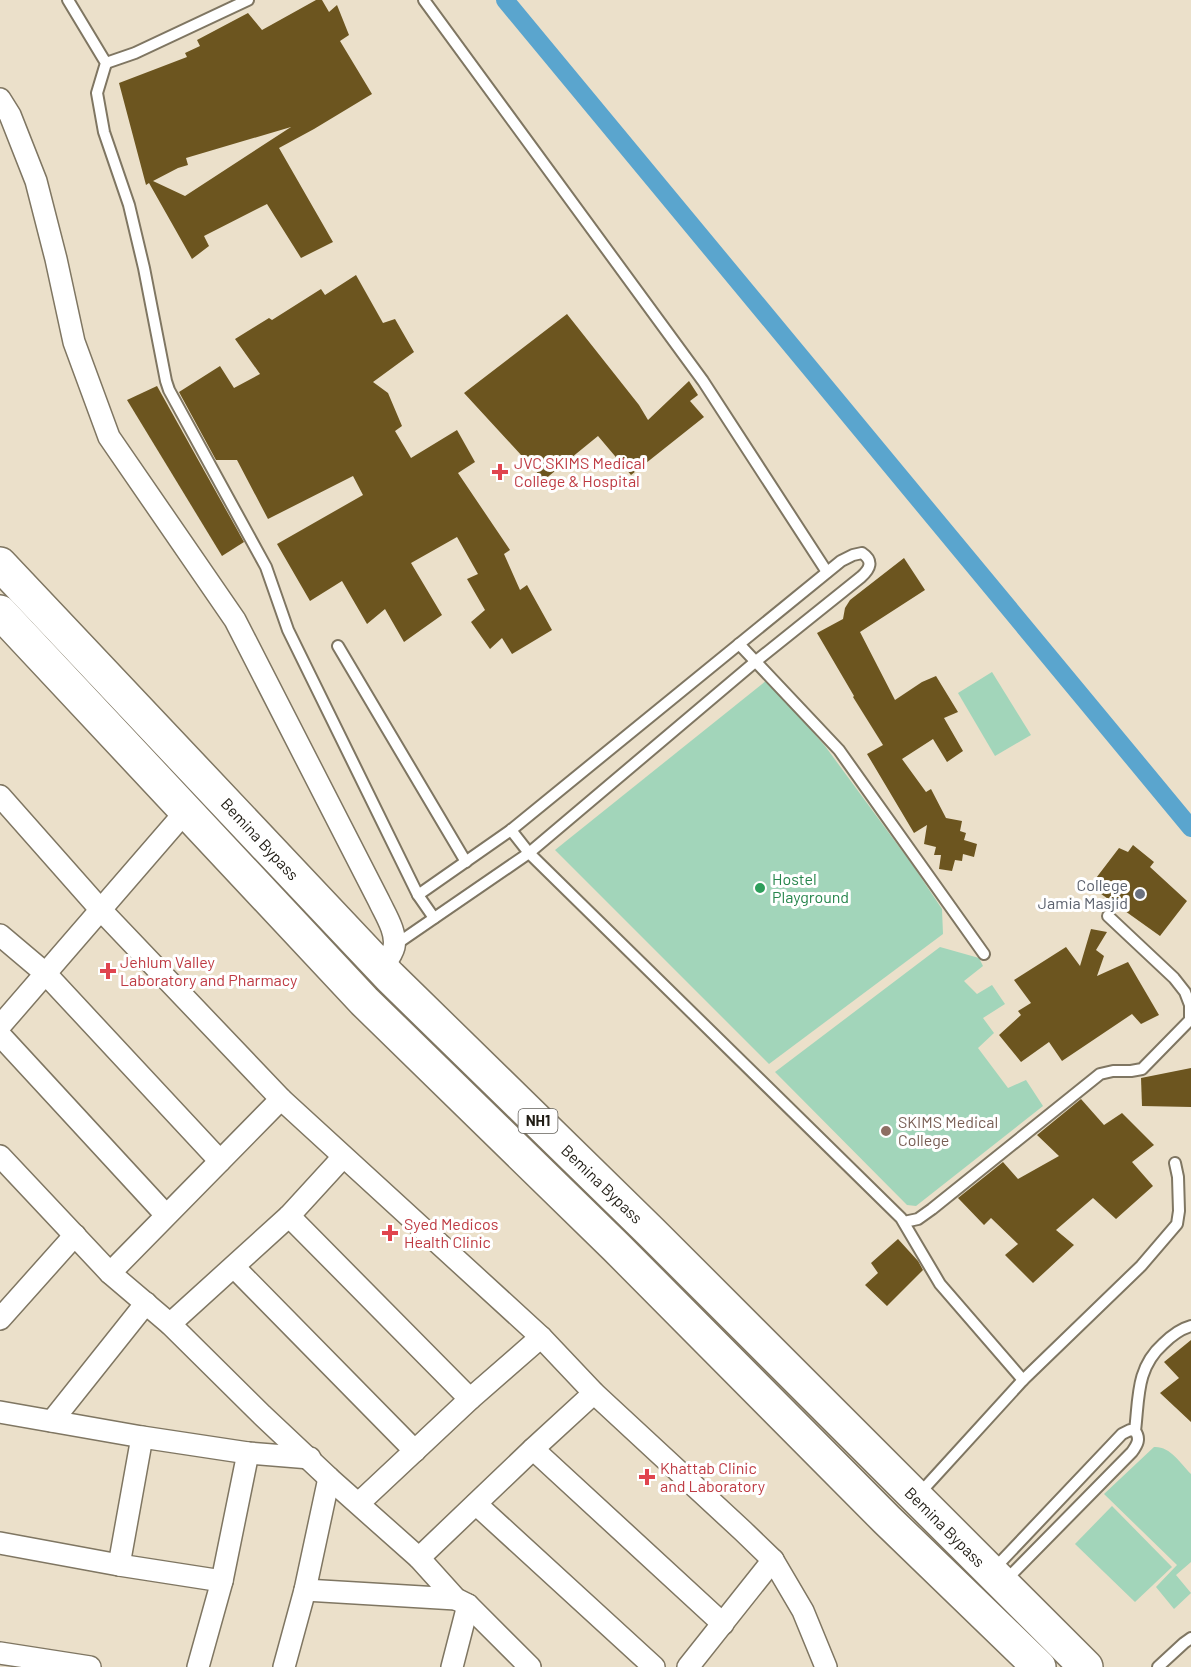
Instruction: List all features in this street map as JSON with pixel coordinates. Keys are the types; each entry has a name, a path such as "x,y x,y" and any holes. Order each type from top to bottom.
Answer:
{"highway":[{"name":"Bemina Bypass","path":"0,564 389,957 651,1232 1086,1667"},
{"name":"Bemina Bypass","path":"0,612 364,1001 616,1247 887,1520 1039,1667"}],"street":[{"path":"0,99 10,115 36,181 74,342 109,437 235,620 394,933 389,957"},
{"path":"1,798 100,909 281,1099 541,1336 594,1393 773,1560 803,1611 826,1667"},
{"path":"0,1026 186,811"},
{"path":"0,935 45,973 220,1161"},
{"path":"0,1035 166,1215"},
{"path":"110,1273 281,1099"},
{"path":"171,1323 289,1216 343,1157"},
{"path":"4,1167 75,1235 110,1273 171,1323 262,1415 419,1558 530,1667"},
{"path":"289,1216 470,1399"},
{"path":"0,1319 75,1235"},
{"path":"234,1267 414,1451"},
{"path":"52,1421 146,1303"},
{"path":"359,1503 541,1336"},
{"path":"419,1558 594,1393"},
{"path":"0,1412 248,1453 310,1458"},
{"path":"119,1565 142,1437"},
{"path":"533,1449 723,1624"},
{"path":"198,1667 222,1581 248,1453"},
{"path":"284,1667 305,1590 329,1478"},
{"path":"476,1503 654,1667"},
{"path":"0,1543 222,1581"},
{"path":"696,1665 723,1624 773,1560"},
{"path":"305,1590 462,1602"},
{"path":"452,1667 462,1602"},
{"path":"0,1653 90,1667"}],"lane":[{"path":"68,0 106,63 97,93 104,132 129,205 169,390 266,567 288,630 418,895 434,918"},
{"path":"106,63 135,53 248,0"},
{"path":"424,0 703,381 827,572"},
{"path":"389,957 434,918 529,853 755,662 861,578 868,571 870,564 867,557 862,554 853,555 841,561 511,830 418,895"},
{"path":"739,644 839,750 984,954"},
{"path":"338,646 466,862"},
{"path":"511,830 529,853 904,1222 940,1284 1023,1380"},
{"path":"904,1222 918,1219 932,1209 1100,1074 1142,1069 1190,1020 1190,1005 1185,992 1174,978 1108,916"},
{"path":"916,1498 1023,1380 1141,1266 1177,1224 1178,1178 1175,1163"},
{"path":"996,1578 1132,1452 1138,1440 1135,1431 1143,1371 1158,1348 1181,1330 1191,1326"},
{"path":"996,1578 1122,1434 1130,1430 1135,1431"},
{"path":"1158,1667 1191,1638"}],"green space":[{"path":"992,672 1031,735 995,756 958,693"},
{"name":"Hostel Playground","path":"767,680 825,746 914,867 942,909 943,934 769,1064 555,850"},
{"path":"940,947 979,958 983,966 964,981 977,994 992,985 1005,1004 983,1018 994,1033 978,1048 1008,1088 1026,1080 1043,1106 916,1206 907,1205 775,1072"},
{"path":"1154,1447 1170,1452 1191,1474 1191,1562 1176,1575 1191,1593 1174,1609 1156,1587 1177,1565 1104,1494"},
{"path":"1112,1506 1172,1567 1135,1602 1075,1544"}],"building":[{"path":"316,0 322,0 329,12 337,5 349,35 340,41 372,94 279,148 333,242 301,258 267,204 204,236 209,246 192,259 149,183 146,185 119,83 187,57 185,53 200,46 197,40 248,13 262,30","holes":["291,127 185,196 153,181 188,165 186,158"]},
{"path":"356,275 383,323 395,319 414,352 373,382 388,393 402,426 395,431 411,458 457,430 475,462 458,473 510,550 504,554 520,590 527,585 552,630 512,654 502,638 490,649 471,622 485,610 467,579 478,574 457,537 411,563 442,615 404,642 385,609 367,624 342,581 310,601 277,544 363,495 353,476 268,519 237,460 216,460 179,392 220,366 234,388 260,374 235,339 269,318 272,320 321,289 325,295"},
{"path":"567,314 639,405 648,420 689,381 698,395 690,401 704,417 631,475 598,436 544,480 464,393"},
{"path":"157,386 244,542 222,556 127,400"},
{"path":"904,558 925,590 860,632 895,700 922,682 936,676 958,712 944,718 963,751 947,762 933,739 902,759 926,792 931,789 946,818 962,821 960,831 966,833 964,840 977,844 974,857 963,854 962,861 955,860 952,871 939,869 941,855 934,855 936,847 924,844 927,825 914,833 867,754 883,745 817,633 843,619 845,608 850,600"},
{"name":"College Jamia Masjid","path":"1133,845 1154,862 1150,867 1187,901 1160,936 1090,886 1119,848 1128,852"},
{"path":"1091,929 1107,932 1096,950 1104,956 1097,976 1128,962 1159,1015 1141,1024 1132,1014 1062,1061 1049,1042 1021,1062 999,1035 1021,1015 1018,1011 1031,1003 1014,980 1066,947 1080,966"},
{"path":"1191,1068 1191,1107 1142,1106 1141,1078"},
{"path":"1081,1099 1104,1125 1122,1113 1154,1145 1132,1162 1153,1186 1116,1219 1093,1198 1056,1230 1074,1245 1033,1283 1005,1255 1018,1244 991,1218 984,1225 958,1198 1003,1162 1018,1179 1059,1156 1037,1135"},
{"path":"898,1239 923,1270 887,1306 865,1285 878,1273 871,1263"},
{"path":"1191,1340 1191,1422 1160,1393 1179,1378 1164,1362"}],"waterway":[{"path":"505,0 1191,828"}],"place":[{"name":"JVC SKIMS Medical College & Hospital","path":"500,472"},
{"name":"Hostel Playground","path":"760,888"},
{"name":"College Jamia Masjid","path":"1140,894"},
{"name":"Jehlum Valley Laboratory and Pharmacy","path":"108,971"},
{"name":"SKIMS Medical College","path":"886,1131"},
{"name":"Syed Medicos Health Clinic","path":"390,1233"},
{"name":"Khattab Clinic and Laboratory","path":"647,1477"}]}
